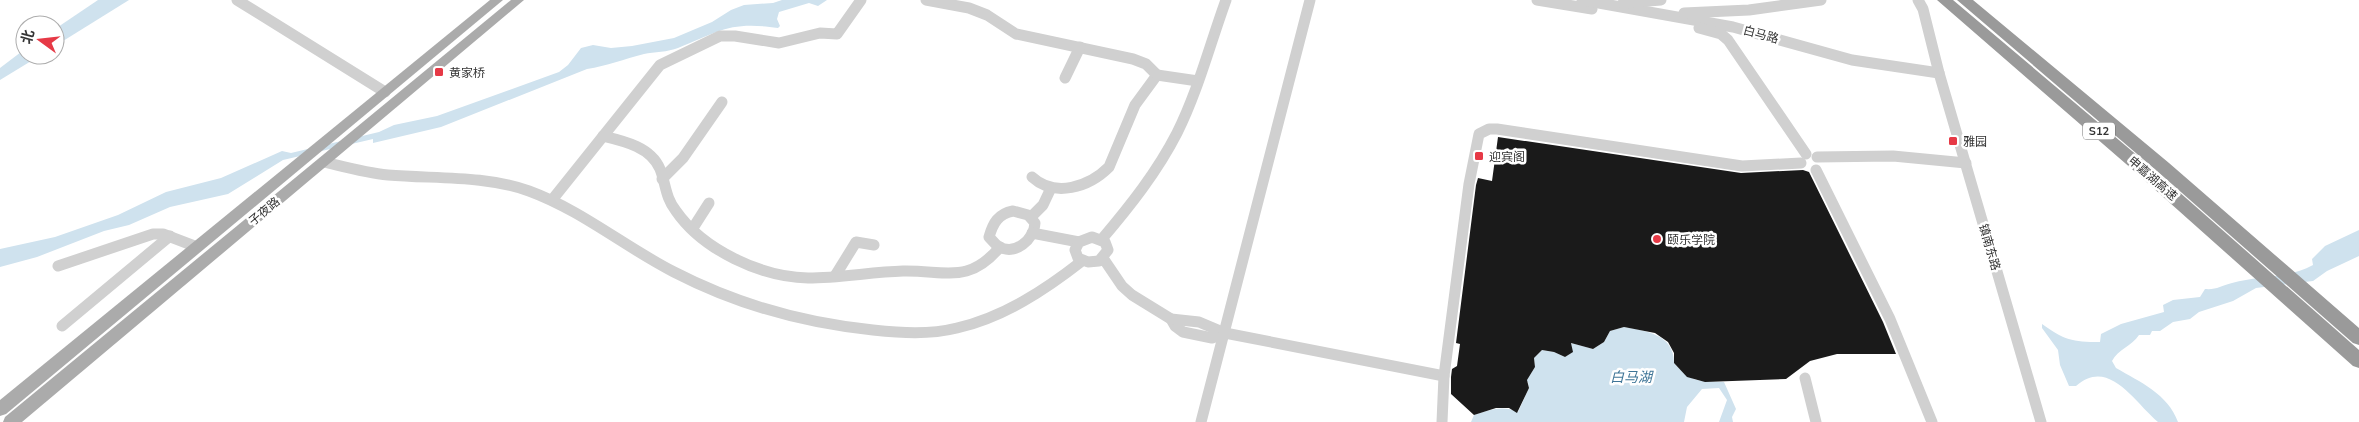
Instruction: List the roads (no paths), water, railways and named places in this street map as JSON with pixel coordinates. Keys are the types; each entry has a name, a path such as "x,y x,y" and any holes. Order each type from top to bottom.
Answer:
{"highway":[{"name":"申嘉湖高速","path":"1944,0 2094,126 2359,361"},
{"name":"申嘉湖高速","path":"1964,0 2098,111 2359,338"}],"main road":[{"name":"子夜路","path":"0,409 497,0"},
{"name":"子夜路","path":"10,422 518,0"},
{"path":"407,75 422,80"}],"street":[{"path":"237,0 385,92"},
{"path":"552,200 660,65 720,36 729,34 779,43 823,31 837,34 861,0"},
{"path":"926,0 969,8 987,15 1016,34 1133,59 1146,64 1157,75 1198,81"},
{"path":"1102,239 1140,192 1166,154 1189,106 1226,0"},
{"path":"1201,422 1310,0"},
{"path":"1537,0 1721,34 1728,40 1812,162 1886,311 1932,422"},
{"name":"白马路","path":"1582,0 1734,27 1852,60 1939,73"},
{"path":"1606,4 1661,0"},
{"path":"1662,14 1749,10 1821,0"},
{"name":"镇南东路","path":"1918,0 1923,9 1939,73 2041,422"},
{"path":"1065,78 1080,47"},
{"path":"1032,177 1041,186 1051,188 1075,187 1103,174 1109,167 1135,105 1156,80 1157,75"},
{"path":"662,179 683,158 722,102"},
{"path":"1442,422 1444,376 1475,148 1479,134 1484,131 1497,129 1742,166 1840,162 1844,158 1893,156 1966,163"},
{"path":"603,136 624,141 643,150 660,169 668,199 678,214 693,228 728,254 769,271 804,278 896,271 962,274 984,266 1000,247"},
{"path":"324,162 355,170 494,182 526,190 552,200 675,273 716,292 782,314 863,329 912,333 938,332 996,315 1033,295 1082,261 1093,262 1103,258 1108,250 1108,246 1102,239 1087,238 1079,242 1032,233"},
{"path":"1032,216 1043,206 1051,188"},
{"path":"693,228 709,203"},
{"path":"1012,210 1024,212 1032,216 1036,221 1032,233 1028,242 1021,247 1000,247 993,243 989,237 998,216 1012,210"},
{"path":"58,266 153,234 170,236 197,247"},
{"path":"62,326 170,236"},
{"path":"835,276 856,242 874,245"},
{"path":"1079,242 1076,254 1082,261"},
{"path":"1103,258 1122,286 1132,295 1171,319 1175,326 1183,332 1197,328 1212,338 1224,333 1444,376"},
{"path":"1805,378 1816,422"}],"water":[{"path":"98,0 129,0 65,40 65,22"},
{"path":"782,0 827,0 818,6 809,3 779,12 777,19 780,26 778,28 748,26 726,29 674,49 644,54 587,69 441,127 373,143 373,139 283,160 228,194 170,207 129,225 104,231 37,257 0,267 0,249 55,237 118,215 166,192 221,178 282,151 291,153 379,132 394,125 437,116 559,72 568,65 581,48 593,45 611,48 632,46 674,38 712,22 731,10 744,5 773,3"},
{"path":"15,57 15,65 25,65 0,80 0,68"},
{"path":"2359,230 2359,256 2327,271 2313,281 2256,288 2233,301 2199,312 2190,319 2173,322 2160,331 2152,331 2150,335 2139,335 2118,353 2112,361 2116,368 2144,384 2160,396 2173,412 2178,422 2158,422 2130,394 2110,379 2088,378 2076,386 2069,386 2060,365 2058,350 2042,328 2042,324 2056,334 2069,339 2100,342 2101,334 2121,324 2164,312 2163,305 2173,300 2200,297 2205,289 2294,273 2313,265 2312,259 2325,246"},
{"name":"白马湖","path":"1624,327 1641,330 1664,340 1673,353 1674,363 1691,378 1702,381 1724,382 1736,409 1732,417 1733,422 1719,422 1727,400 1719,388 1702,389 1687,407 1684,422 1471,422 1474,415 1491,410 1507,409 1518,412 1529,388 1528,382 1521,380 1522,374 1530,375 1535,367 1534,358 1542,350 1554,352 1565,357 1572,352 1571,343 1593,349 1604,342 1610,331"}],"place":[{"name":"黄家桥","path":"439,72"},
{"name":"雅园","path":"1953,141"},
{"name":"迎宾阁","path":"1479,156"},
{"name":"颐乐学院","path":"1657,239"}]}
